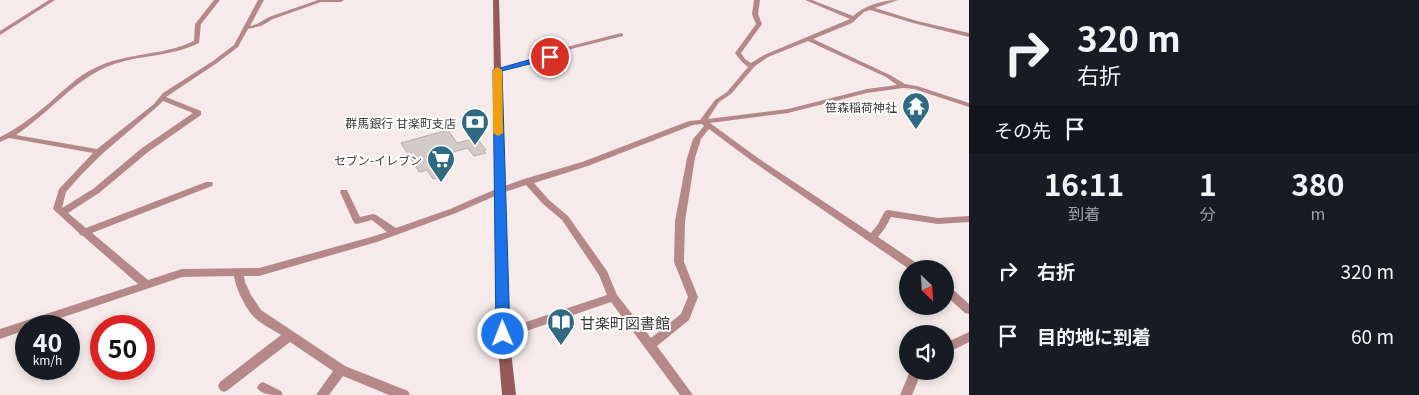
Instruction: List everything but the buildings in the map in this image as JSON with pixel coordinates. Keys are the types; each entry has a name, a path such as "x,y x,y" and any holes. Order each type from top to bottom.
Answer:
{"main road":[{"path":"496,0 503,334 510,395"}],"street":[{"path":"0,33 52,0"},
{"path":"0,140 41,114 94,70 121,60 173,51 198,42 197,27 217,0"},
{"path":"146,285 57,210 62,191 100,152 162,98 236,46 261,0"},
{"path":"247,28 320,1 340,0"},
{"path":"751,66 742,60 738,53 743,42 758,28 759,24 755,14 756,0"},
{"path":"808,0 853,18"},
{"path":"649,346 685,317 693,297 680,262 680,221 691,158 697,139 717,101 729,93 751,66 766,56 850,22 869,8 895,0"},
{"path":"869,8 915,22 969,35"},
{"path":"497,70 545,59 569,48 621,35"},
{"path":"809,39 888,76 903,86"},
{"path":"0,334 182,273 259,272 374,240 453,211 499,191 585,164 677,128 788,111 867,91 903,86 916,87 969,105"},
{"path":"62,214 96,191 145,150 198,113 162,98"},
{"path":"706,124 762,165 873,237 905,260"},
{"path":"8,136 100,152"},
{"path":"527,181 546,202 566,218 603,274 613,297 687,395"},
{"path":"83,233 209,184"},
{"path":"344,192 357,221 373,217 394,232"},
{"path":"873,237 882,226 888,213 938,221 969,219"},
{"path":"238,273 246,297 257,313 341,370 404,395"},
{"path":"503,334 613,297"},
{"path":"954,297 969,310"},
{"path":"224,386 289,336"},
{"path":"954,344 969,336"},
{"path":"322,395 341,370"},
{"path":"906,395 912,380"},
{"path":"263,388 277,395"}],"slow traffic":[{"path":"497,70 498,133"}],"place":[{"name":"笹森稲荷神社","path":"916,130"},
{"name":"群馬銀行 甘楽町支店","path":"475,146"},
{"name":"セブン-イレブン","path":"441,183"},
{"name":"甘楽町図書館","path":"561,346"}],"route":[{"path":"503,334 497,70 550,57"}]}
